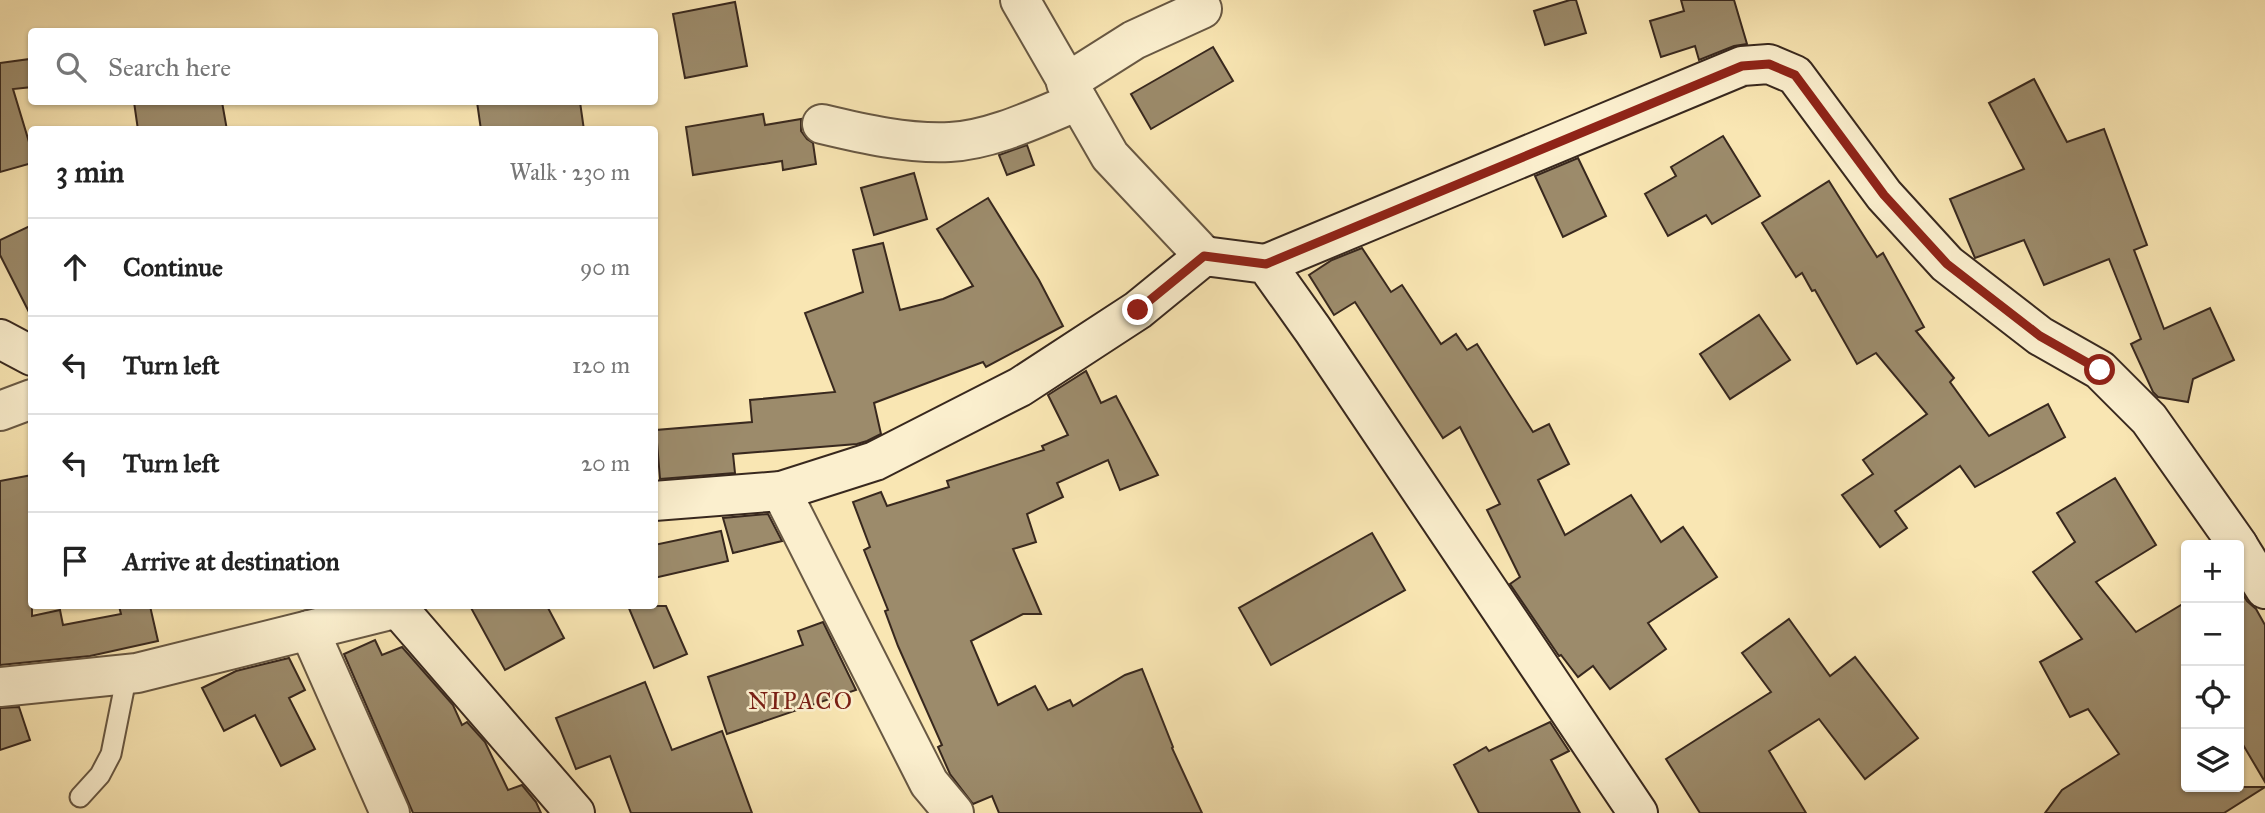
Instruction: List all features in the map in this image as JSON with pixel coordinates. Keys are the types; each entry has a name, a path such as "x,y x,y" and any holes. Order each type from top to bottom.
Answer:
{"street":[{"path":"1020,0 1110,156 1204,256 1266,264 1742,66 1769,64 1795,75 1884,195 1947,264 2040,336 2100,370 2150,419 2234,540"},
{"path":"822,124 878,137 951,142 1007,130 1072,92 1134,40 1202,9"},
{"path":"658,501 781,491 875,461 1020,387 1138,310 1204,256"},
{"path":"1266,264 1638,813"},
{"path":"0,339 28,333"},
{"path":"0,339 28,354"},
{"path":"0,411 28,400"},
{"path":"781,491 929,783 954,813"},
{"path":"2244,556 2265,589"},
{"path":"0,687 127,674 389,609"},
{"path":"399,609 575,813"},
{"path":"309,630 390,813"}],"lane":[{"path":"80,797 100,775 111,754 127,674"}],"building":[{"path":"1576,0 1586,33 1545,45 1534,11"},
{"path":"1681,0 1734,0 1747,44 1734,46 1699,60 1695,46 1661,57 1650,21 1684,11"},
{"path":"735,2 747,66 685,78 673,14"},
{"path":"1213,47 1233,81 1151,129 1131,94"},
{"path":"28,59 28,87 13,89 28,139 28,164 0,172 0,63"},
{"path":"2034,79 2067,142 2104,129 2147,245 2134,250 2164,329 2210,308 2234,360 2193,379 2188,402 2158,397 2153,392 2131,344 2141,339 2109,259 2044,285 2024,240 1975,258 1950,199 2024,169 1989,103"},
{"path":"134,105 223,105 226,126 137,126"},
{"path":"477,105 580,105 583,126 480,126"},
{"path":"763,114 765,125 801,119 801,131 813,143 816,164 783,170 782,161 693,175 686,127"},
{"path":"1723,136 1760,196 1712,224 1706,215 1668,236 1645,194 1676,176 1671,167"},
{"path":"1027,145 1034,165 1007,175 999,155"},
{"path":"1578,158 1606,216 1563,237 1535,176"},
{"path":"914,173 927,219 874,235 861,188"},
{"path":"1829,181 1877,257 1883,253 1924,327 1916,331 1954,378 1950,382 1989,436 2048,404 2065,437 1975,487 1960,466 1895,511 1907,528 1880,547 1842,495 1873,474 1863,460 1927,414 1876,353 1857,364 1815,290 1812,291 1802,273 1796,277 1762,223"},
{"path":"988,198 1039,280 1063,326 986,367 983,362 874,403 881,434 867,441 733,454 735,473 660,479 658,430 752,422 750,400 835,392 805,313 863,292 853,250 883,243 900,310 943,299 973,286 937,229"},
{"path":"28,227 28,310 0,255 0,240"},
{"path":"1362,248 1391,292 1402,285 1441,344 1456,334 1467,350 1477,344 1533,432 1549,424 1569,464 1538,480 1565,535 1631,495 1661,542 1683,527 1717,577 1648,623 1666,649 1610,689 1593,666 1578,677 1561,655 1559,656 1510,584 1520,577 1487,510 1500,504 1460,427 1443,438 1355,302 1334,315 1309,275 1332,260"},
{"path":"1759,315 1790,360 1730,399 1700,354"},
{"path":"1086,371 1101,403 1116,396 1158,475 1120,490 1108,460 1057,483 1063,497 1027,514 1036,542 1013,549 1041,614 1023,614 971,641 998,705 1035,686 1048,710 1070,700 1073,706 1125,675 1142,669 1172,748 1202,813 999,813 992,796 973,804 950,774 938,747 942,745 898,646 885,611 888,610 864,550 870,547 853,502 881,492 887,506 949,487 947,481 1044,450 1042,446 1068,435 1048,395"},
{"path":"28,476 28,609 32,609 32,616 60,610 63,625 121,614 120,609 151,609 158,641 90,656 0,665 0,481"},
{"path":"2115,478 2156,545 2096,582 2136,632 2181,605 2181,792 2244,792 2244,787 2265,787 2224,813 2045,813 2062,790 2119,754 2088,709 2070,717 2040,662 2082,639 2033,572 2075,542 2057,513"},
{"path":"768,514 782,541 733,553 723,518"},
{"path":"721,531 728,561 658,577 658,544"},
{"path":"1372,533 1405,590 1271,665 1239,608"},
{"path":"2244,596 2256,609 2265,625 2265,782 2244,746"},
{"path":"658,606 666,606 687,654 654,668 629,609 658,609"},
{"path":"472,609 549,609 564,638 505,670"},
{"path":"1789,619 1830,676 1855,657 1918,738 1865,779 1819,719 1769,751 1806,813 1700,813 1666,759 1771,692 1742,653"},
{"path":"823,622 856,690 727,734 708,677 803,645 798,631"},
{"path":"375,640 382,655 402,647 453,705 462,725 467,722 485,742 508,790 522,785 541,813 413,813 344,654"},
{"path":"289,658 305,690 289,698 315,749 281,766 255,715 224,731 202,688 236,671"},
{"path":"645,682 672,750 722,731 752,813 631,813 610,756 576,769 556,718"},
{"path":"19,707 30,740 0,750 0,708"},
{"path":"1550,722 1569,751 1551,760 1580,813 1479,813 1454,765 1486,747 1489,751"}],"district":[{"name":"NIPACO","path":"801,701"}],"route":[{"path":"1138,310 1204,256 1266,264 1742,66 1769,64 1795,75 1884,195 1947,264 2040,336 2100,370"}]}
